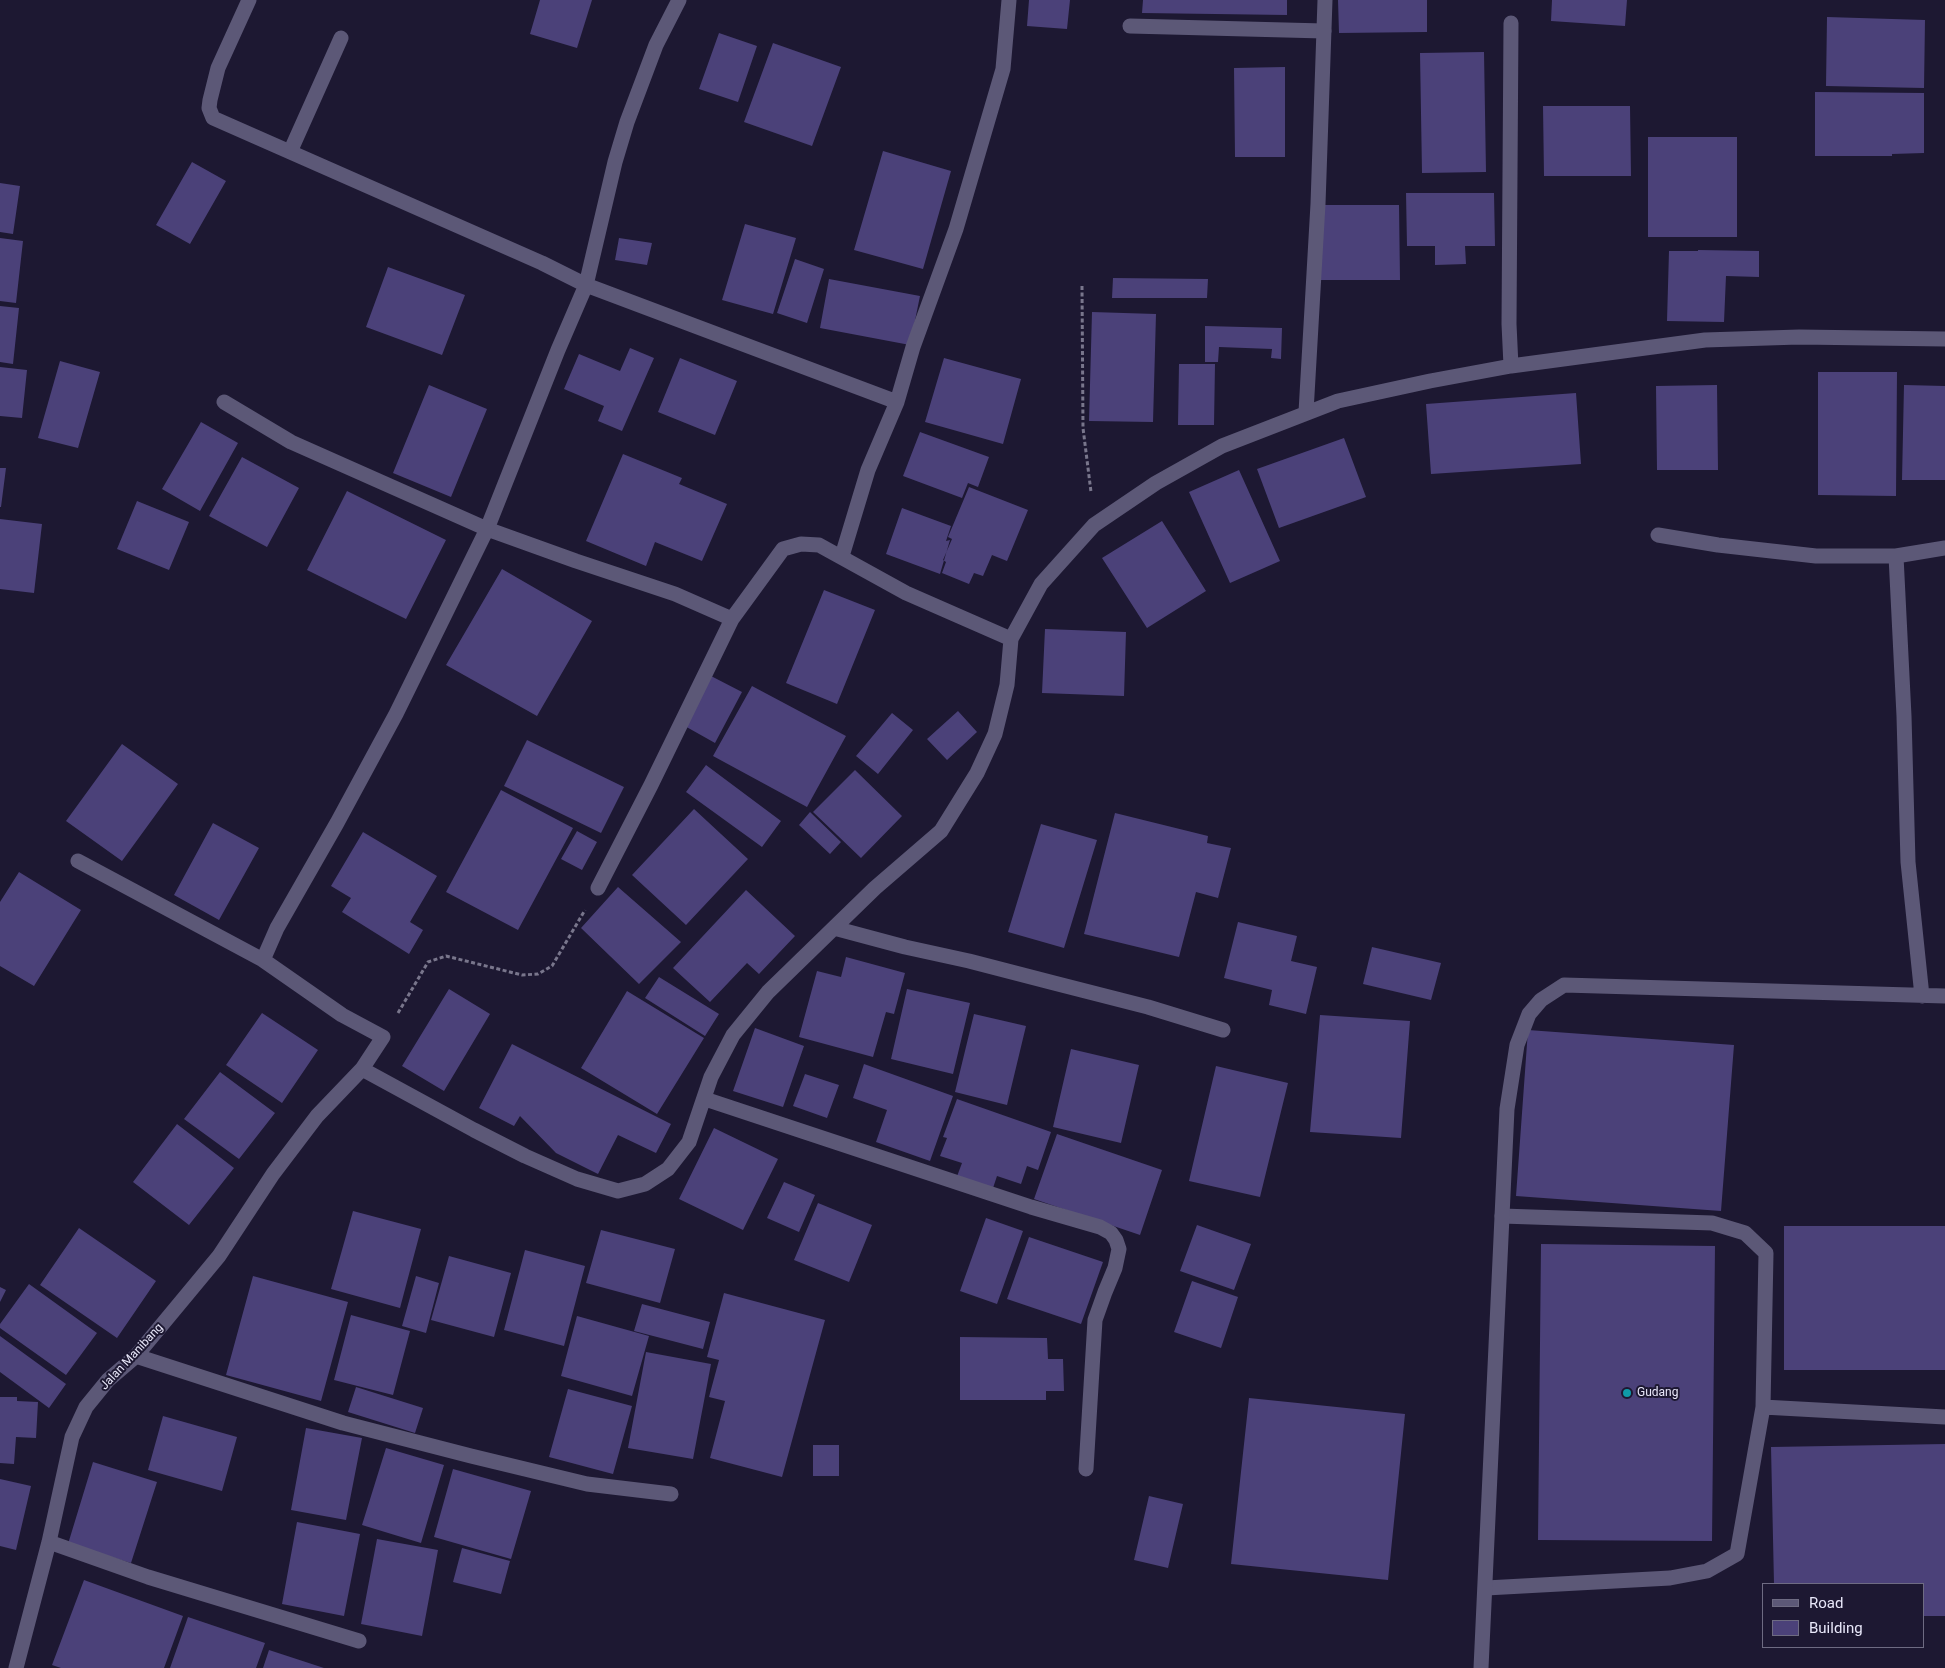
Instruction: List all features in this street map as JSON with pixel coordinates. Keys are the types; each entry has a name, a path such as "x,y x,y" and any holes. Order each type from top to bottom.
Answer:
{"street":[{"path":"249,0 218,68 209,108 213,118 542,263 586,285 896,402"},
{"path":"263,960 277,928 338,823 396,714 487,529 558,350 586,285 615,162 625,130 656,45 679,0"},
{"path":"842,556 868,470 896,402 913,347 956,229 1003,69 1009,0"},
{"path":"1306,412 1318,204 1325,0"},
{"path":"1511,23 1510,324 1512,366"},
{"path":"1130,26 1324,31"},
{"path":"290,152 341,38"},
{"path":"362,1069 525,1156 577,1179 618,1191 645,1184 668,1168 689,1142 711,1077 733,1034 768,992 875,888 941,831 977,773 995,734 1007,684 1011,639 1040,584 1094,525 1156,483 1222,446 1306,412 1348,399 1512,366 1705,340 1799,337 1945,339"},
{"path":"224,402 291,442 487,529 675,594 732,619"},
{"path":"1658,535 1718,545 1816,556 1896,556 1945,548"},
{"path":"598,888 651,785 732,619 783,548 802,544 819,545 906,593 1011,639"},
{"path":"1896,556 1904,716 1908,862 1922,996"},
{"path":"78,861 263,960 342,1015 383,1038"},
{"path":"834,928 905,948 969,961 1073,988 1223,1030"},
{"path":"1481,1668 1507,1109 1517,1045 1529,1014 1541,1000 1564,985 1945,996"},
{"name":"Jalan Manibang","path":"16,1668 49,1542 72,1437 86,1407 108,1380 136,1356 219,1256 273,1174 317,1116 362,1069 383,1038"},
{"path":"705,1099 1031,1207 1100,1227 1111,1233 1119,1249 1115,1268 1104,1292 1095,1320 1086,1469"},
{"path":"1486,1588 1670,1578 1707,1571 1737,1554 1764,1407 1766,1253 1745,1233 1712,1224 1502,1216"},
{"path":"136,1356 343,1423 471,1456 587,1484 672,1494"},
{"path":"1764,1407 1945,1417"},
{"path":"49,1542 148,1577 359,1641"}],"path":[{"path":"1082,286 1083,428 1094,525"},
{"path":"383,1038 428,962 446,956 522,975 538,974 552,966 598,888"}],"building":[{"path":"540,0 592,0 577,48 530,34"},
{"path":"1029,0 1070,0 1067,29 1027,26"},
{"path":"1143,0 1287,0 1287,15 1142,13"},
{"path":"1338,0 1427,0 1427,32 1339,33"},
{"path":"1552,0 1627,0 1625,26 1551,21"},
{"path":"1827,17 1925,20 1924,88 1826,86"},
{"path":"719,33 757,46 738,102 699,89"},
{"path":"773,43 841,67 812,146 744,122"},
{"path":"1484,52 1486,172 1422,173 1420,53"},
{"path":"1285,67 1285,157 1235,157 1234,68"},
{"path":"1815,92 1924,93 1924,153 1892,154 1892,156 1815,156"},
{"path":"1543,106 1630,106 1631,176 1544,176"},
{"path":"1648,137 1737,137 1737,237 1648,237"},
{"path":"883,151 951,171 923,269 854,250"},
{"path":"192,162 226,181 190,244 156,225"},
{"path":"0,183 20,186 13,234 0,232"},
{"path":"1406,193 1494,193 1495,246 1465,246 1466,264 1435,265 1435,246 1407,246"},
{"path":"1319,205 1399,205 1400,280 1319,280"},
{"path":"745,224 796,238 773,314 722,300"},
{"path":"0,238 23,241 16,303 0,301"},
{"path":"619,238 652,243 647,265 615,260"},
{"path":"1669,251 1759,251 1759,277 1726,276 1724,322 1667,321"},
{"path":"795,259 824,269 807,323 777,313"},
{"path":"388,267 465,295 442,355 366,327"},
{"path":"1113,278 1208,279 1207,298 1112,298"},
{"path":"829,279 920,296 910,345 820,328"},
{"path":"0,306 19,308 13,364 0,362"},
{"path":"1092,312 1156,314 1153,422 1089,421"},
{"path":"1205,326 1282,328 1281,359 1271,358 1272,349 1219,347 1218,362 1205,362"},
{"path":"630,348 654,358 622,431 598,421 604,406 564,389 579,354 620,371"},
{"path":"680,358 737,381 715,435 658,412"},
{"path":"944,358 1021,379 1003,444 925,422"},
{"path":"60,361 100,372 78,448 38,438"},
{"path":"1179,364 1215,364 1214,425 1178,425"},
{"path":"0,367 27,370 22,418 0,416"},
{"path":"1818,372 1897,372 1896,496 1818,495"},
{"path":"429,385 487,409 451,497 393,473"},
{"path":"1717,385 1718,470 1657,470 1656,386"},
{"path":"1904,385 1945,386 1945,480 1902,480"},
{"path":"1576,393 1581,464 1431,474 1426,404"},
{"path":"201,422 238,443 200,511 162,489"},
{"path":"920,432 989,457 978,487 968,483 962,498 903,476"},
{"path":"1344,438 1366,497 1279,528 1257,469"},
{"path":"623,454 682,478 679,484 727,504 702,561 655,542 646,566 586,541"},
{"path":"242,457 299,488 267,547 209,516"},
{"path":"0,468 6,468 1,507 0,507"},
{"path":"1239,470 1280,561 1230,583 1189,492"},
{"path":"969,487 1028,510 1007,561 992,555 983,576 974,573 969,584 942,573 946,562 943,560 952,539 948,537"},
{"path":"347,491 446,540 406,619 307,570"},
{"path":"137,501 189,522 169,570 117,549"},
{"path":"902,508 951,526 946,541 950,540 940,574 886,554"},
{"path":"0,519 42,524 34,593 0,589"},
{"path":"1162,521 1206,591 1147,628 1102,558"},
{"path":"502,569 592,621 537,716 446,665"},
{"path":"824,590 875,610 837,704 786,683"},
{"path":"1045,629 1126,632 1124,696 1042,693"},
{"path":"711,676 742,692 715,743 683,725"},
{"path":"752,686 846,736 807,807 713,756"},
{"path":"958,711 977,732 947,760 927,739"},
{"path":"892,713 913,730 878,774 856,756"},
{"path":"527,740 624,787 601,833 504,786"},
{"path":"122,744 178,784 122,861 66,821"},
{"path":"706,765 781,821 762,847 686,792"},
{"path":"855,770 902,816 861,858 813,812"},
{"path":"501,790 573,828 518,930 446,892"},
{"path":"694,809 748,859 686,925 632,875"},
{"path":"810,812 841,842 830,854 799,825"},
{"path":"1115,813 1208,836 1207,843 1231,848 1218,898 1196,892 1179,957 1084,934"},
{"path":"213,823 259,848 219,920 174,895"},
{"path":"1041,824 1097,840 1064,948 1008,932"},
{"path":"577,831 597,842 582,870 561,859"},
{"path":"363,832 437,876 410,922 423,930 409,954 342,912 351,898 331,886"},
{"path":"19,872 81,910 34,986 0,966 0,902"},
{"path":"618,887 681,942 639,984 581,928"},
{"path":"746,890 795,936 759,974 747,963 710,1002 673,968"},
{"path":"1238,922 1297,936 1291,961 1317,967 1306,1014 1269,1005 1272,990 1224,978"},
{"path":"1372,947 1441,963 1431,1000 1363,984"},
{"path":"846,957 905,973 894,1014 886,1012 873,1057 799,1037 817,971 841,977"},
{"path":"659,977 719,1014 705,1036 645,998"},
{"path":"449,989 490,1014 444,1091 402,1066"},
{"path":"907,989 970,1003 953,1074 891,1059"},
{"path":"627,991 704,1038 657,1114 581,1068"},
{"path":"262,1013 318,1050 282,1103 226,1065"},
{"path":"974,1014 1026,1026 1007,1105 955,1092"},
{"path":"1320,1015 1410,1021 1401,1138 1310,1132"},
{"path":"755,1028 804,1046 783,1107 733,1091"},
{"path":"1528,1030 1734,1045 1721,1211 1516,1196"},
{"path":"512,1044 671,1124 656,1153 618,1135 598,1174 556,1153 520,1116 514,1126 479,1108"},
{"path":"1071,1049 1139,1065 1121,1143 1053,1127"},
{"path":"864,1064 953,1096 930,1161 876,1142 887,1110 853,1098"},
{"path":"1216,1066 1288,1083 1260,1197 1189,1181"},
{"path":"220,1072 275,1113 239,1159 184,1119"},
{"path":"805,1074 839,1085 827,1118 793,1106"},
{"path":"957,1099 1051,1132 1038,1170 1027,1166 1021,1184 997,1176 992,1191 956,1179 962,1163 940,1156 947,1138 943,1137"},
{"path":"177,1124 234,1168 189,1225 133,1182"},
{"path":"714,1128 778,1159 743,1230 679,1199"},
{"path":"1057,1134 1162,1170 1140,1235 1034,1199"},
{"path":"784,1182 815,1195 799,1232 767,1218"},
{"path":"818,1203 872,1225 849,1282 794,1260"},
{"path":"353,1211 421,1229 400,1308 331,1289"},
{"path":"986,1218 1023,1231 997,1304 960,1291"},
{"path":"1197,1225 1251,1244 1234,1290 1180,1271"},
{"path":"1784,1226 1945,1226 1945,1370 1784,1370"},
{"path":"79,1228 156,1281 117,1338 40,1285"},
{"path":"601,1230 675,1249 660,1303 586,1283"},
{"path":"1029,1237 1103,1262 1081,1324 1007,1299"},
{"name":"Gudang","path":"1541,1244 1715,1246 1712,1541 1538,1540"},
{"path":"525,1250 585,1266 564,1346 504,1330"},
{"path":"449,1256 511,1273 494,1337 431,1320"},
{"path":"253,1276 348,1302 321,1401 226,1375"},
{"path":"416,1276 439,1283 426,1333 402,1326"},
{"path":"1192,1281 1238,1297 1221,1348 1174,1332"},
{"path":"29,1284 97,1333 66,1375 0,1328 0,1324"},
{"path":"0,1287 6,1290 0,1302"},
{"path":"724,1293 825,1320 782,1477 710,1458 725,1401 709,1397 719,1360 707,1357"},
{"path":"642,1304 710,1322 703,1349 634,1331"},
{"path":"351,1315 410,1331 393,1395 334,1380"},
{"path":"577,1316 649,1336 632,1396 561,1376"},
{"path":"0,1336 66,1384 49,1408 0,1372"},
{"path":"960,1337 1047,1338 1048,1359 1063,1359 1064,1391 1046,1391 1046,1400 960,1400"},
{"path":"646,1352 711,1364 693,1459 628,1448"},
{"path":"356,1387 423,1408 415,1433 348,1412"},
{"path":"568,1389 632,1406 613,1474 549,1457"},
{"path":"0,1397 17,1397 17,1401 38,1402 36,1438 16,1437 14,1464 0,1463"},
{"path":"1249,1398 1405,1414 1388,1580 1231,1564"},
{"path":"163,1416 237,1437 222,1491 148,1470"},
{"path":"306,1428 362,1438 346,1520 291,1510"},
{"path":"1945,1444 1945,1616 1925,1616 1925,1583 1774,1583 1771,1447"},
{"path":"813,1445 839,1445 839,1476 813,1476"},
{"path":"386,1448 444,1465 421,1543 362,1525"},
{"path":"93,1462 157,1482 131,1563 68,1544"},
{"path":"453,1469 531,1491 511,1559 434,1537"},
{"path":"0,1479 31,1486 16,1550 0,1546"},
{"path":"1149,1496 1183,1504 1168,1568 1134,1560"},
{"path":"297,1522 360,1534 344,1616 282,1604"},
{"path":"377,1539 438,1550 422,1636 361,1624"},
{"path":"462,1548 510,1561 501,1594 453,1582"},
{"path":"84,1580 183,1616 164,1668 61,1668 52,1665"},
{"path":"188,1617 265,1643 256,1668 170,1668"},
{"path":"269,1650 324,1668 263,1668"}],"place":[{"name":"Gudang","path":"1627,1393"}]}
